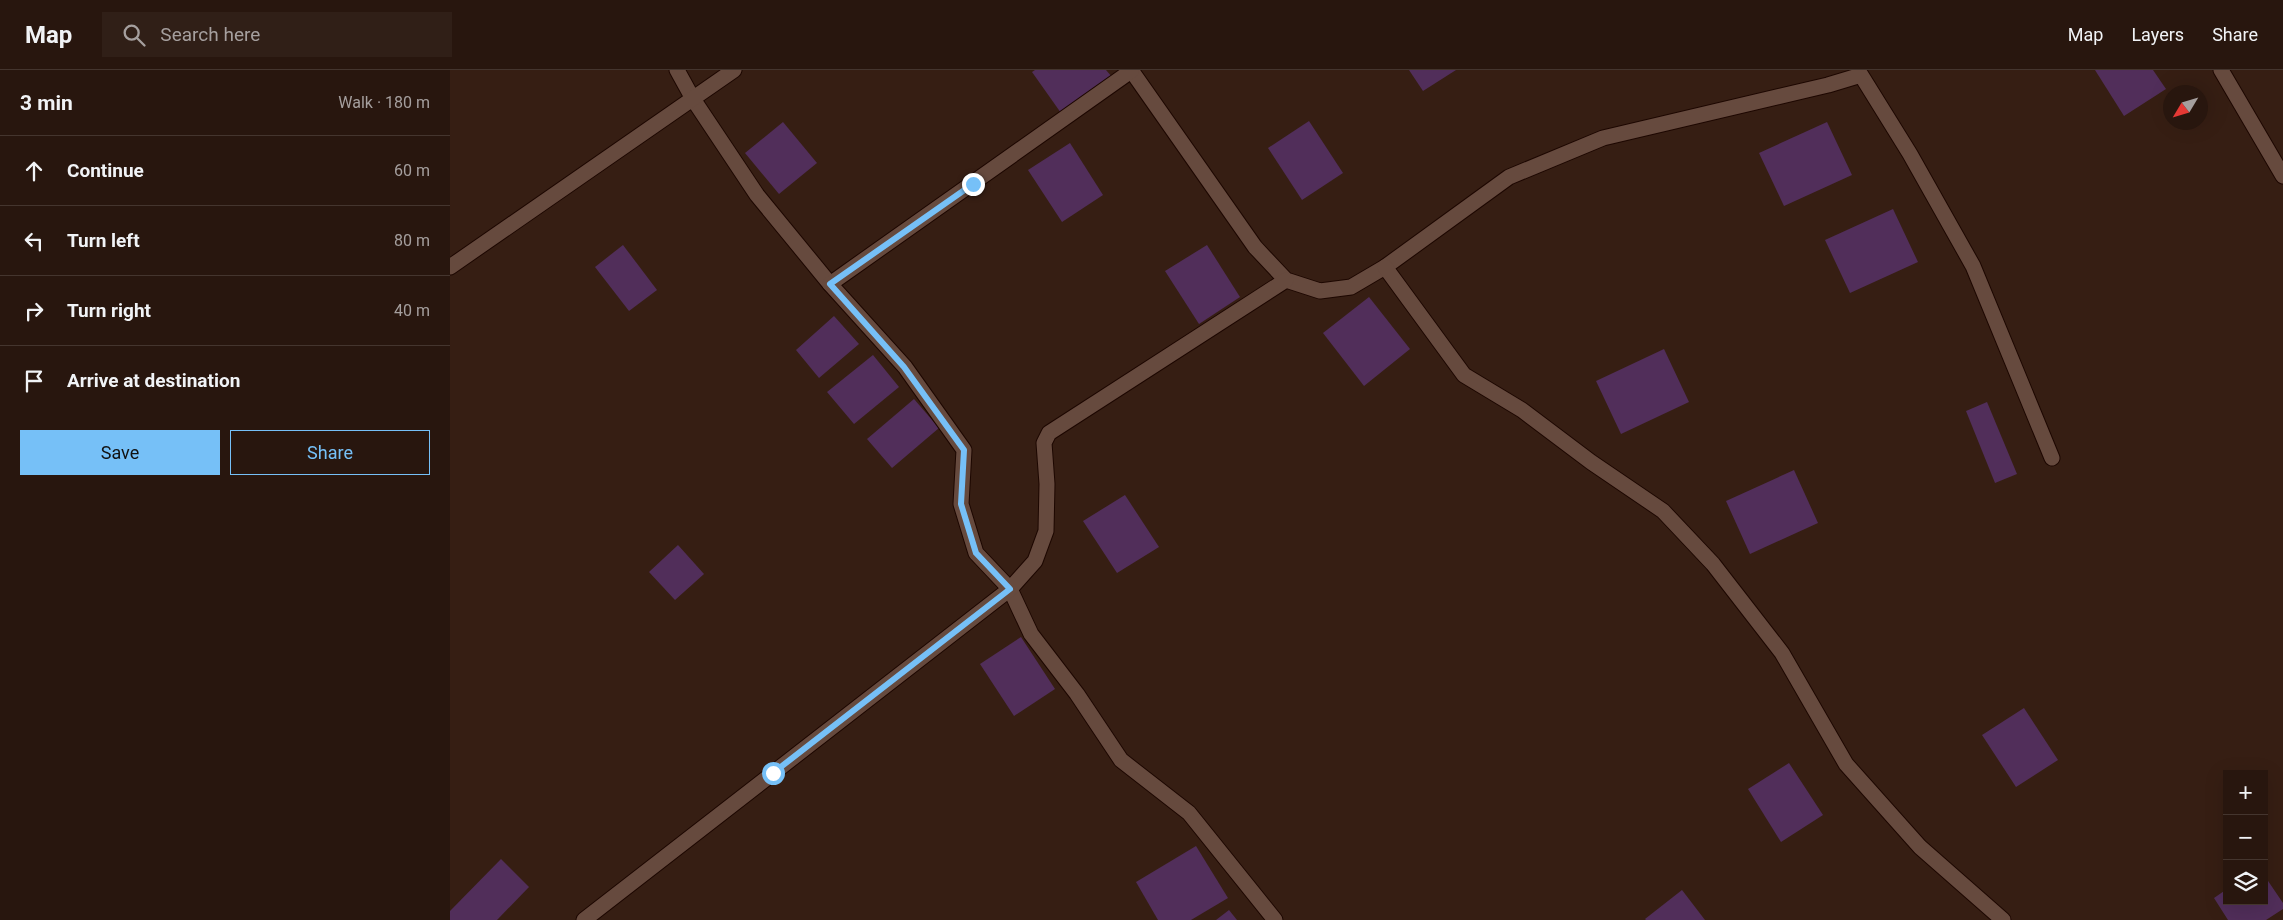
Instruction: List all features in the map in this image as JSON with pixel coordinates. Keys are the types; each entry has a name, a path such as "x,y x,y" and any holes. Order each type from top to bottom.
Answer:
{"street":[{"path":"677,70 693,99 758,195 830,284 904,367 964,450 961,504 976,553 1010,589 1031,634 1077,694 1121,760 1189,813 1275,920"},
{"path":"450,267 734,70"},
{"path":"2221,70 2283,176"},
{"path":"830,284 1131,71 1255,247 1286,280 1320,291 1351,287 1385,267 1509,177 1602,138 1828,85 1864,73 1973,266 2052,458"},
{"path":"1385,267 1464,375 1522,410 1591,462 1663,511 1713,564 1782,653 1846,764 1920,847 2003,920"},
{"path":"584,920 1010,589 1035,561 1046,531 1047,484 1044,443 1049,433 1286,280"}],"building":[{"path":"1035,70 1106,70 1112,77 1061,113 1032,72"},
{"path":"1409,70 1456,70 1423,91"},
{"path":"2095,70 2153,70 2163,85 2163,91 2124,116"},
{"path":"1309,121 1343,173 1302,200 1268,148"},
{"path":"783,122 817,163 779,194 745,153"},
{"path":"1827,122 1852,175 1784,206 1759,153"},
{"path":"1070,143 1103,195 1062,222 1028,170"},
{"path":"1893,209 1918,262 1850,293 1825,240"},
{"path":"623,245 657,290 629,311 595,267"},
{"path":"1207,245 1240,297 1199,324 1165,271"},
{"path":"1369,297 1410,349 1364,386 1323,333"},
{"path":"834,316 859,344 819,378 796,350"},
{"path":"1664,349 1689,402 1621,434 1596,381"},
{"path":"873,355 899,387 854,424 827,392"},
{"path":"914,399 939,428 892,468 867,439"},
{"path":"1987,402 2017,474 1995,483 1966,411"},
{"path":"1794,470 1818,523 1750,554 1726,501"},
{"path":"1125,495 1159,547 1117,573 1083,521"},
{"path":"678,545 704,574 675,600 649,572"},
{"path":"1021,637 1055,689 1014,716 980,664"},
{"path":"2024,708 2058,760 2016,787 1982,735"},
{"path":"1789,763 1823,815 1781,842 1748,789"},
{"path":"1196,846 1228,898 1191,920 1158,920 1136,882"},
{"path":"501,859 529,887 497,920 450,920 450,911"},
{"path":"2268,881 2283,903 2283,909 2266,920 2228,920 2214,898 2223,892 2223,905 2268,905"},
{"path":"1682,890 1705,920 1645,919"},
{"path":"1229,910 1237,920 1216,920"}],"route":[{"path":"773,773 1010,589 976,553 961,504 964,450 904,367 830,284 973,184"}]}
